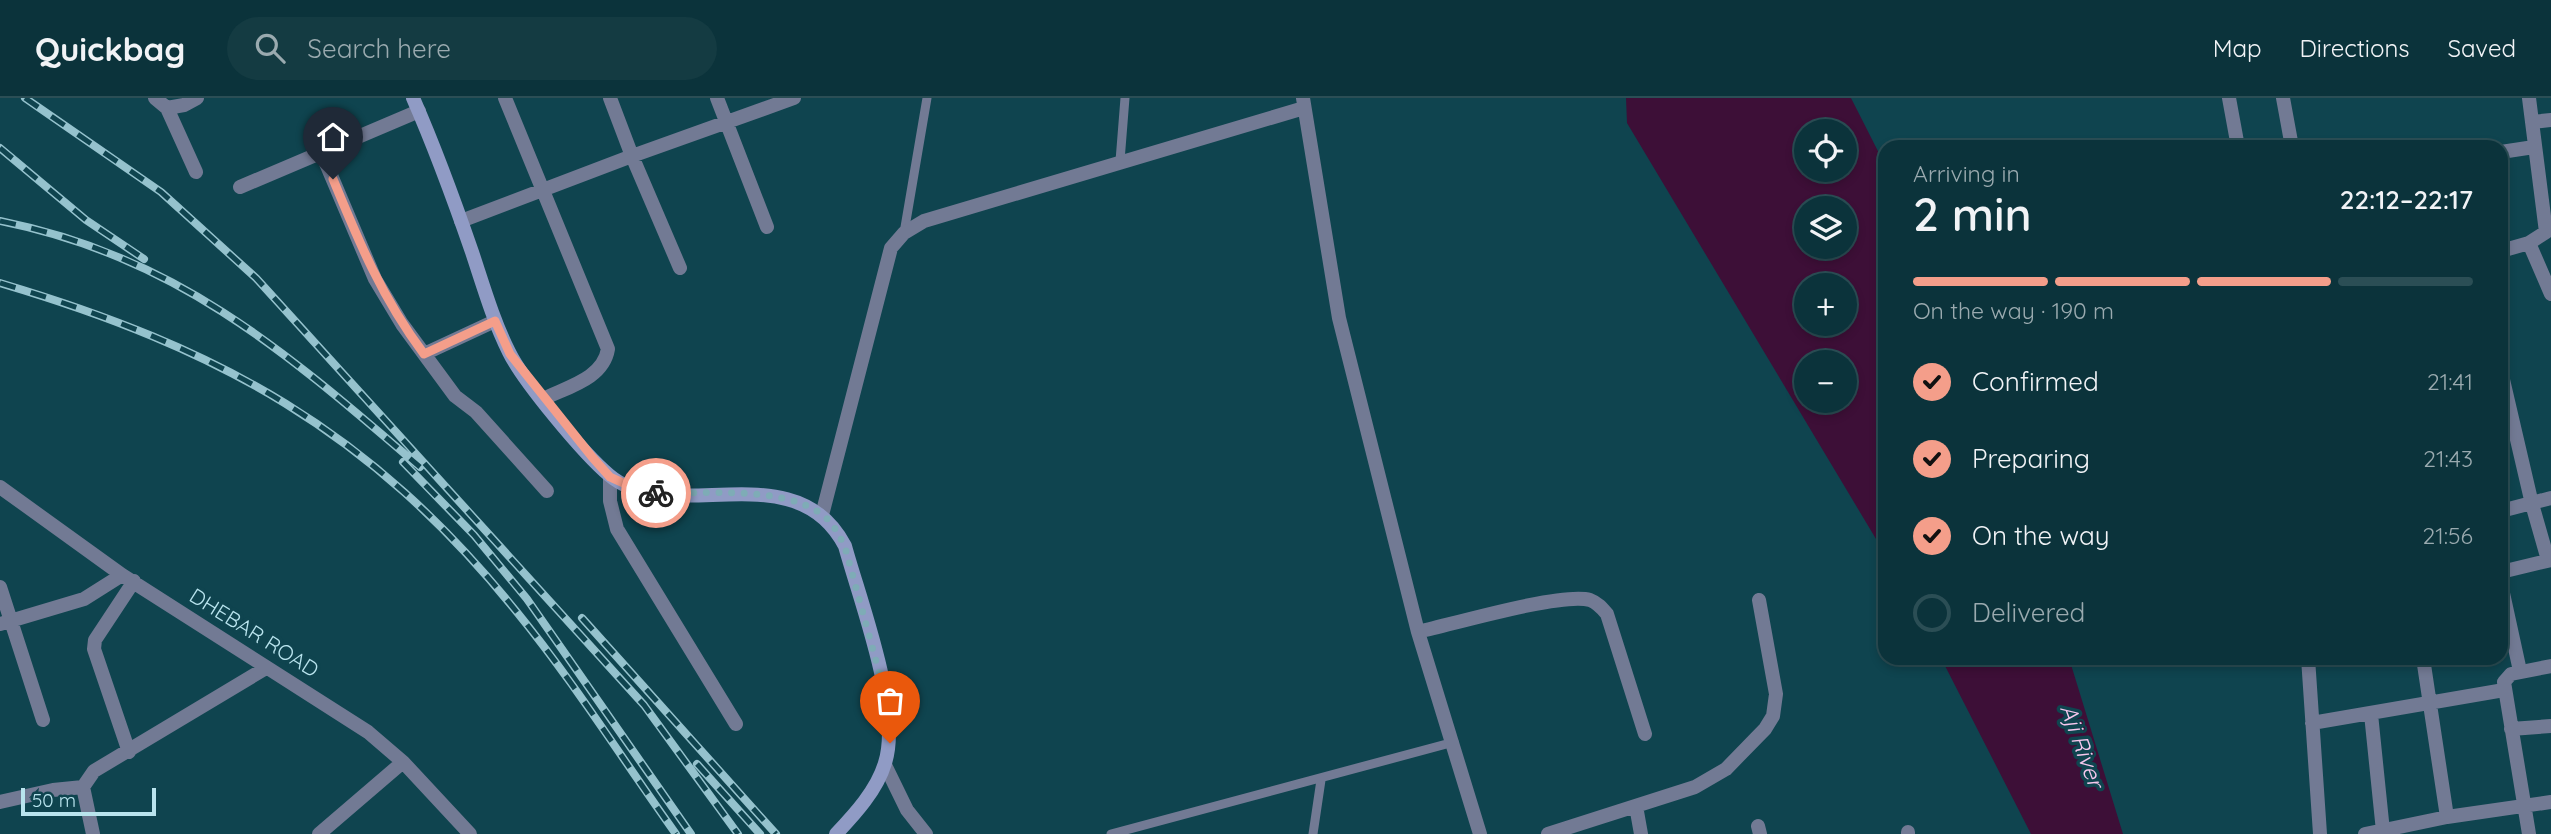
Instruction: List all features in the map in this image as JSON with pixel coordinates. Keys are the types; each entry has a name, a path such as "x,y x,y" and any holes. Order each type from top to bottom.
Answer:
{"street":[{"path":"155,98 167,107 196,172"},
{"path":"167,107 184,105 197,98"},
{"path":"505,98 608,349 606,362 596,373 543,399"},
{"path":"610,98 680,268"},
{"path":"717,98 767,227"},
{"path":"461,221 793,98"},
{"path":"2229,98 2237,140"},
{"path":"2283,98 2291,140"},
{"path":"2508,249 2529,243 2546,232 2547,196 2534,147 2529,98"},
{"path":"822,515 891,248 904,233 923,221 1303,103 1339,318 1418,632 1454,742 1480,834"},
{"path":"240,187 322,154 416,104 461,221 495,321 510,354 543,399 610,477 648,492 787,499 822,515 834,526 845,547 890,722 885,765 860,807 836,834"},
{"path":"2532,122 2551,120"},
{"path":"2508,151 2534,147"},
{"path":"322,154 375,279 401,324 455,396 476,412 547,491"},
{"path":"2529,243 2551,294"},
{"path":"424,354 495,321"},
{"path":"2508,401 2532,504 2550,560 2508,570"},
{"path":"610,477 610,501 617,529 736,724"},
{"name":"DHEBAR ROAD","path":"0,487 128,578 266,668 336,709 403,762 470,834"},
{"path":"2508,509 2551,498"},
{"path":"5,623 84,599 128,578"},
{"path":"128,578 95,640 94,649 129,752"},
{"path":"0,587 5,623 43,720"},
{"path":"1418,632 1557,600 1588,600 1597,603 1607,614 1645,734"},
{"path":"1548,834 1709,780 1726,769 1765,729 1773,716 1776,694 1759,600"},
{"path":"2508,616 2520,671"},
{"path":"2308,665 2320,834"},
{"path":"2424,665 2447,817"},
{"path":"2529,834 2504,690 2506,676 2551,666"},
{"path":"93,834 83,787 94,771 266,668"},
{"path":"2312,723 2504,690"},
{"path":"2371,713 2382,831"},
{"path":"2511,729 2551,726"},
{"path":"323,833 403,762"},
{"path":"885,765 907,810 926,834"},
{"path":"0,802 53,790 83,787"},
{"path":"2365,834 2432,828 2447,817 2551,802"},
{"path":"1636,806 1641,834"}],"lane":[{"path":"904,233 927,98"},
{"path":"1120,161 1125,98"},
{"path":"1111,834 1321,780 1454,742"},
{"path":"1313,834 1321,780"}],"water":[{"path":"1626,98 1851,98 1878,151 1878,542 1801,413 1857,413 1857,350 1794,350 1794,402 1627,123"},
{"name":"Aji River","path":"1945,665 2071,665 2123,834 2031,834"}],"railway":[{"path":"25,98 161,192 256,278 644,705 738,834"},
{"path":"0,148 86,220 144,259"},
{"path":"0,221 64,237 122,259 176,285 227,315 276,349 420,467"},
{"path":"0,283 79,308 152,336 221,368 285,404 346,445 405,493 461,548 516,611 578,693 676,834"},
{"path":"403,462 474,535 527,599 691,834"},
{"path":"582,618 776,834"},
{"path":"697,764 760,834"}],"way so far":[{"path":"656,493 768,496 787,499 822,515 834,526 845,547 883,687 890,722 890,743"}],"route":[{"path":"333,179 375,279 401,324 424,354 495,321 510,354 543,399 610,477 632,487 656,493"}]}
